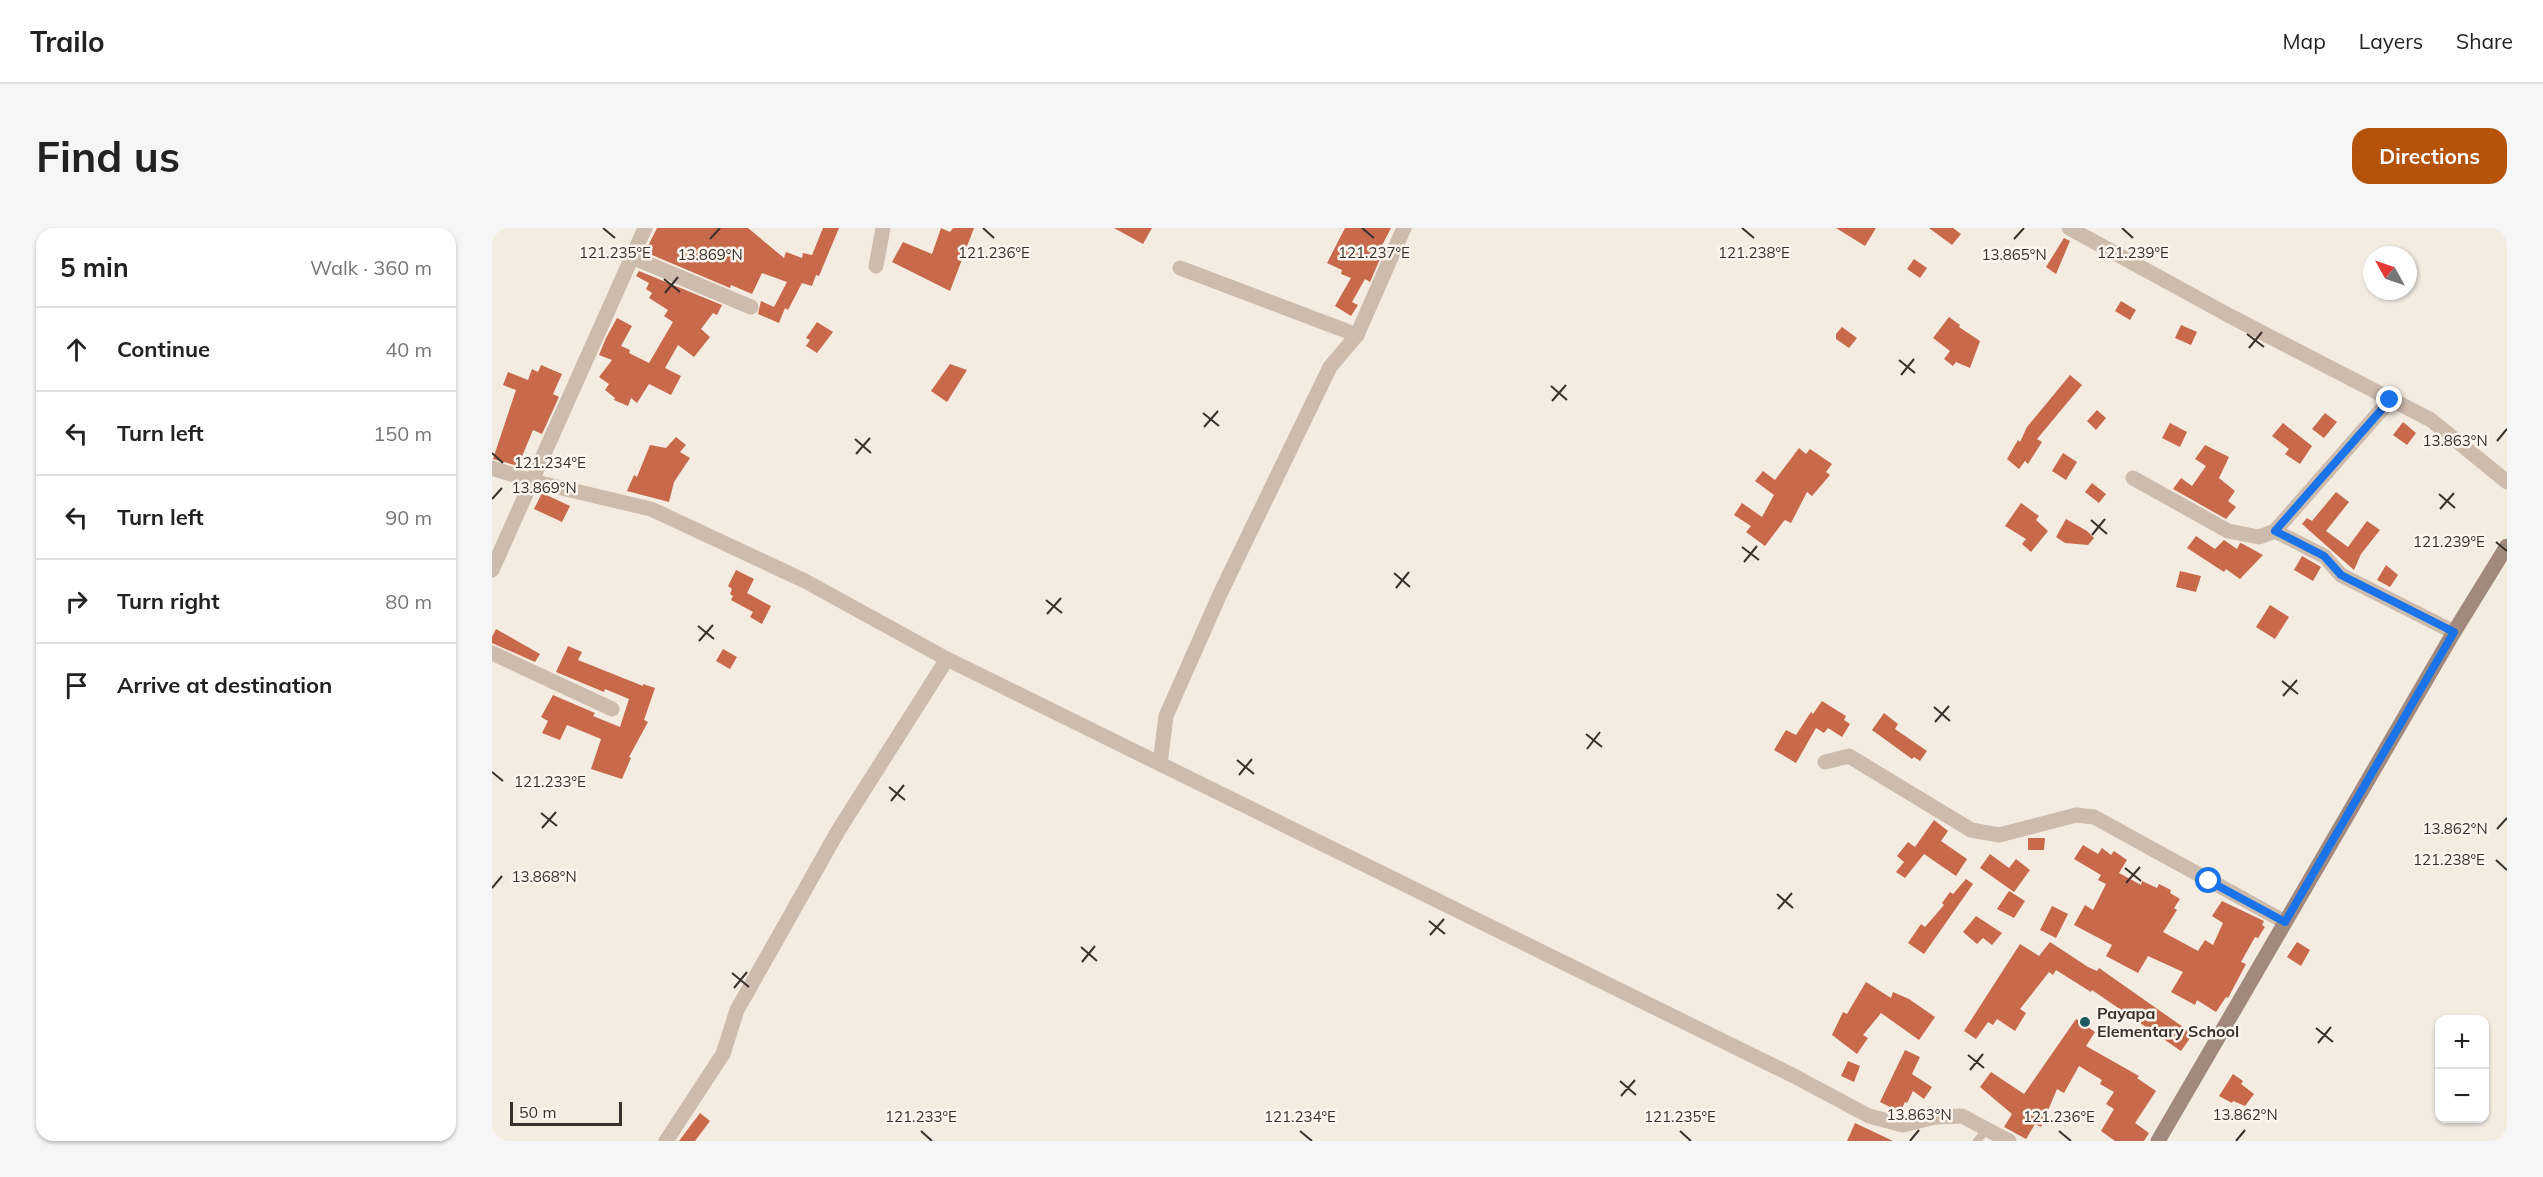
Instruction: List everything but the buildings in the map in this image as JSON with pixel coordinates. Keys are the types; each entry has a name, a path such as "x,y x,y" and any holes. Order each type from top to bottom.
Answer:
{"main road":[{"path":"2158,1141 2454,632 2507,546"}],"street":[{"path":"492,570 645,228"},
{"path":"876,266 883,228"},
{"path":"1160,764 1166,716 1220,594 1330,367 1357,335 1404,228"},
{"path":"2069,228 2230,316 2431,420 2507,482"},
{"path":"632,257 751,307"},
{"path":"1180,268 1357,335"},
{"path":"2133,478 2229,531 2259,537 2275,531 2390,400"},
{"path":"492,468 532,481 651,510 805,581 947,659 1794,1076 1869,1116 1903,1125 1935,1117 1962,1116 1982,1135 2009,1141"},
{"path":"2275,531 2324,556 2341,575 2454,632"},
{"path":"492,653 612,709"},
{"path":"666,1141 723,1054 737,1010 838,831 947,659"},
{"path":"1825,762 1850,756 1971,830 1999,835 2076,815 2094,817 2285,922"}],"place":[{"name":"Payapa Elementary School","path":"2085,1022"}],"route":[{"path":"2209,881 2285,922 2454,632 2341,575 2324,556 2275,531 2390,400"}]}
